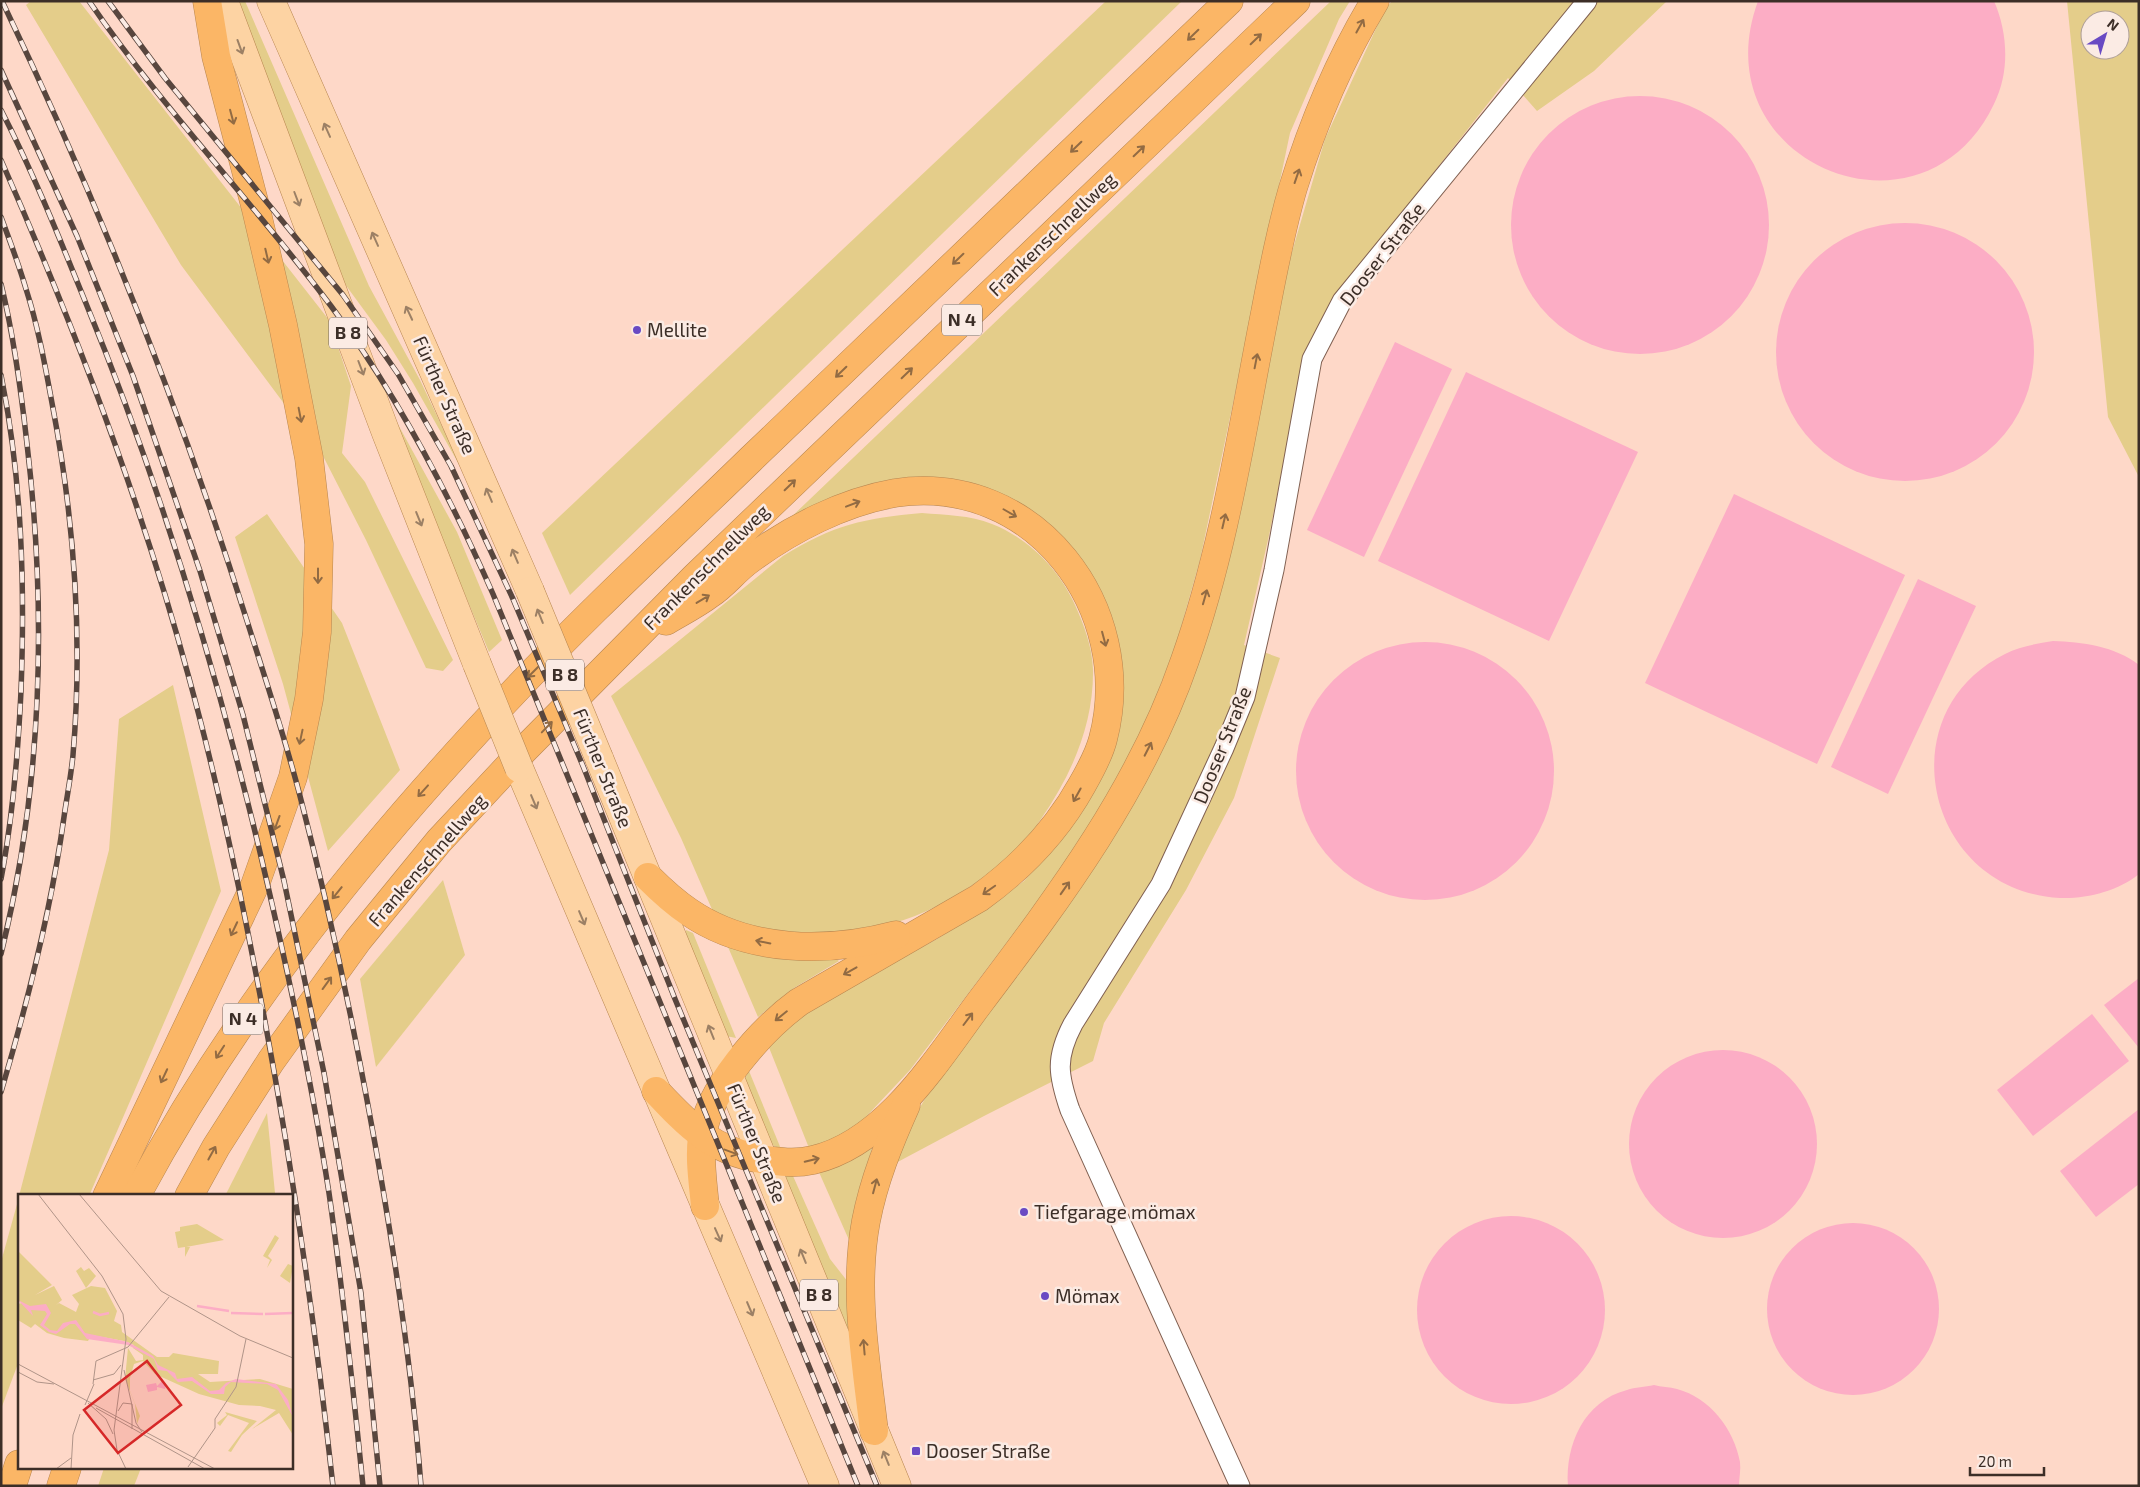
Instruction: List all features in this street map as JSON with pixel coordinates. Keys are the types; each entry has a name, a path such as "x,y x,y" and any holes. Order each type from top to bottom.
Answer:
{"highway":[{"path":"108,1194 254,884 293,777 309,699 317,632 318,544 309,458 283,325 256,209 216,56 207,1"},
{"name":"N 4","path":"137,1194 204,1078 264,990 351,875 436,775 515,691 680,526 1229,1"},
{"name":"Frankenschnellweg","path":"190,1194 216,1147 271,1061 374,919 446,834 523,751 797,479 1296,1"},
{"path":"656,1091 702,1136 725,1150 764,1160 799,1162 825,1157 843,1148 879,1124 911,1091 1045,917 1086,858 1139,767 1168,704 1199,620 1225,516 1277,255 1293,188 1322,106 1341,63 1375,1"},
{"path":"631,642 711,594 748,561 792,531 867,499 897,493 926,491 954,493 984,501 1010,513 1035,531 1063,557 1084,585 1099,620 1108,651 1110,679 1108,712 1103,740 1089,772 1071,805 1040,846 1005,879 974,901 821,988 782,1015 747,1050 708,1113 702,1136 701,1159 705,1206"},
{"path":"648,877 689,913 738,936 772,944 811,946 860,943 902,934 938,920"},
{"path":"874,1430 862,1319 861,1290 864,1239 875,1185 891,1138 911,1091"},
{"path":"12,1486 18,1467"},
{"path":"61,1486 65,1470"}],"main road":[{"name":"B 8","path":"224,1 386,433 477,664 548,837 825,1486"},
{"name":"Fürther Straße","path":"271,1 530,591 897,1486"}],"street":[{"name":"Dooser Straße","path":"1240,1486 1070,1110 1062,1088 1059,1068 1062,1044 1161,884 1224,748 1245,697 1274,570 1312,359 1342,301 1587,1"}],"shaded area":[{"path":"31,1 79,1 329,320 351,386 342,453 365,482 453,660 443,671 426,668 366,540 323,456 181,265 26,5"},
{"path":"237,1 245,1 369,286 420,380 465,475 413,383 386,340 339,276"},
{"path":"1106,1 1182,1 570,595 542,533"},
{"path":"1331,1 1350,1 1339,19 1290,133 1200,560 1176,645 1147,720 1105,801 1059,874 910,1070 862,1121 835,1139 809,1148 768,1045 788,1026 834,995 937,939 988,907 1024,881 1059,843 1092,786 1105,608 964,485 785,523"},
{"path":"1392,1 1667,1 1594,71 1537,111 1508,78 1346,284 1304,356 1270,531 1244,645 1280,658 1234,798 1186,890 1104,1023 1093,1061 892,1165 916,1114 932,1087 1129,810 1325,139 1385,9"},
{"path":"1758,1 1994,1 2002,26 2005,52 2005,66 1999,92 1994,104 1961,150 1918,174 1872,180 1827,170 1788,144 1760,106 1748,58"},
{"path":"2067,1 2139,1 2139,477 2108,417"},
{"path":"1640,96 1665,99 1689,106 1711,118 1731,134 1747,154 1759,176 1766,200 1769,225 1766,250 1759,274 1747,296 1731,316 1711,332 1689,344 1665,351 1640,354 1615,351 1591,344 1569,332 1549,316 1533,296 1521,274 1514,250 1511,225 1514,200 1521,176 1533,154 1549,134 1569,118 1591,106 1615,99"},
{"path":"1905,223 1930,226 1954,233 1976,245 1996,261 2012,281 2024,303 2031,327 2034,352 2031,377 2024,401 2012,423 1996,443 1976,459 1954,471 1930,478 1905,481 1880,478 1856,471 1834,459 1814,443 1798,423 1786,401 1779,377 1776,352 1779,327 1786,303 1798,281 1814,261 1834,245 1856,233 1880,226"},
{"path":"1395,342 1452,369 1364,557 1307,530"},
{"path":"1466,372 1638,452 1549,641 1378,561"},
{"path":"389,408 457,532 502,640 489,652 427,504"},
{"path":"1734,494 1905,575 1817,764 1645,683"},
{"path":"922,513 975,519 992,524 1018,537 1051,567 1068,592 1087,636 1093,669 1090,709 1085,729 1079,748 1062,784 1028,839 1021,847 962,892 915,916 881,926 844,932 806,933 764,929 714,914 681,838 611,696 783,556 801,545 850,525 883,517"},
{"path":"267,514 342,623 400,770 328,851 283,684 235,537"},
{"path":"1918,579 1976,606 1888,794 1831,767"},
{"path":"2053,641 2075,642 2109,649 2120,653 2139,665 2139,874 2122,885 2102,893 2070,898 2060,898 2015,888 1978,865 1953,834 1938,796 1935,756 1944,716 1967,681 2011,651"},
{"path":"1425,642 1450,645 1474,652 1496,664 1516,680 1532,700 1544,722 1551,746 1554,771 1551,796 1544,820 1532,842 1516,862 1496,878 1474,890 1450,897 1425,900 1400,897 1376,890 1354,878 1334,862 1318,842 1306,820 1299,796 1296,771 1299,746 1306,722 1318,700 1334,680 1354,664 1376,652 1400,645"},
{"path":"173,685 221,891 90,1194 20,1194 109,850 119,719"},
{"path":"443,880 465,955 376,1067 360,979"},
{"path":"686,930 693,933 736,1038 726,1036 685,936"},
{"path":"728,947 781,959 835,958 839,961 794,988 758,1017"},
{"path":"2139,978 2139,1048 2104,1005"},
{"path":"2092,1014 2129,1061 2033,1136 1997,1090"},
{"path":"1723,1050 1759,1057 1783,1071 1796,1084 1810,1108 1817,1144 1810,1180 1796,1204 1783,1217 1759,1231 1723,1238 1687,1231 1663,1217 1650,1204 1636,1180 1629,1144 1636,1108 1650,1084 1663,1071 1687,1057"},
{"path":"749,1071 781,1149 774,1146 768,1140 744,1080"},
{"path":"2139,1109 2139,1184 2096,1217 2060,1171"},
{"path":"267,1113 275,1193 226,1194"},
{"path":"874,1142 856,1201 849,1240 818,1170"},
{"path":"783,1175 793,1176 830,1259 848,1282 850,1334"},
{"path":"18,1201 18,1364 1,1409 1,1262"},
{"path":"1502,1216 1520,1216 1538,1220 1555,1227 1571,1237 1584,1250 1598,1274 1605,1301 1605,1319 1598,1346 1584,1370 1571,1383 1555,1393 1538,1400 1520,1404 1502,1404 1484,1400 1467,1393 1451,1383 1438,1370 1428,1354 1421,1337 1417,1319 1417,1301 1421,1283 1428,1266 1438,1250 1451,1237 1467,1227 1484,1220"},
{"path":"1861,1223 1870,1224 1894,1233 1908,1242 1920,1254 1933,1276 1938,1292 1938,1326 1933,1342 1920,1364 1908,1376 1886,1389 1870,1394 1845,1395 1836,1394 1812,1385 1798,1376 1786,1364 1773,1342 1768,1326 1767,1301 1768,1292 1777,1268 1786,1254 1798,1242 1820,1229 1836,1224"},
{"path":"1654,1385 1674,1388 1689,1393 1710,1407 1719,1416 1737,1450 1740,1462 1739,1486 1568,1486 1570,1455 1574,1441 1580,1427 1589,1414 1599,1404 1612,1396 1630,1389"},
{"path":"103,1470 140,1470 134,1486 98,1486"}],"railway":[{"path":"2,1 72,154 136,308 195,465 282,731 319,871 360,1062 376,1148 406,1340 421,1486"},
{"path":"89,1 117,41 177,117 331,306 400,409 440,482 493,594 858,1486"},
{"path":"108,1 165,78 343,295 398,374 451,466 513,599 583,766 675,999 877,1486"},
{"path":"1,70 77,236 133,376 200,571 243,715 284,881 324,1073 361,1293 380,1486"},
{"path":"1,110 24,157 55,229 112,368 137,435 182,571 242,778 288,977 322,1150 339,1266 363,1486"},
{"path":"1,160 55,287 128,481 170,612 208,752 241,900 290,1165 318,1357 333,1486"},
{"path":"1,217 34,317 44,360 66,490 77,623 76,711 72,763 59,852 29,990 1,1092"},
{"path":"1,284 17,363 27,444 37,572 38,636 33,764 15,891 1,954"},
{"path":"1,375 14,453 18,493 23,612 17,762 9,832 1,879"}],"place":[{"name":"Mellite","path":"637,330"},
{"name":"Tiefgarage mömax","path":"1024,1212"},
{"name":"Mömax","path":"1045,1296"},
{"name":"Dooser Straße","path":"916,1451"}]}
